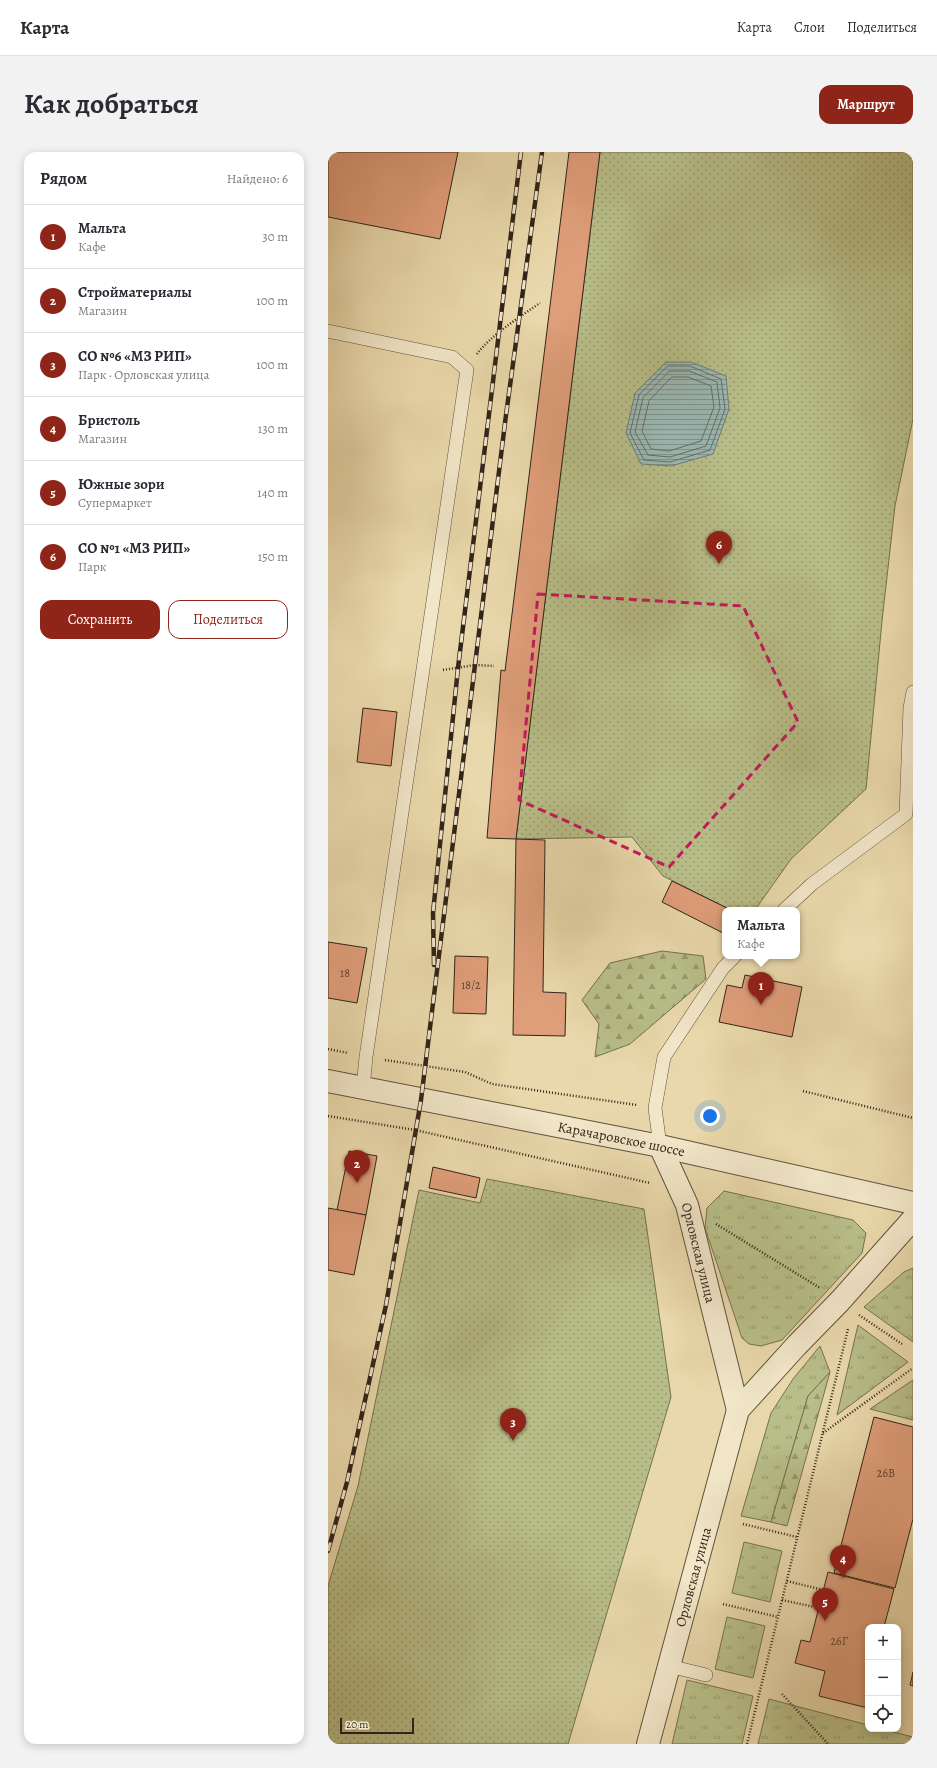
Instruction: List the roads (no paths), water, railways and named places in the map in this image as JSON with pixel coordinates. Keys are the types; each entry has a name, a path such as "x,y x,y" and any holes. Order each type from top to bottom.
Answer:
{"street":[{"name":"Карачаровское шоссе","path":"328,1082 660,1146 913,1203"},
{"name":"Орловская улица","path":"660,1146 687,1205 738,1410"},
{"name":"Орловская улица","path":"648,1744 738,1410 797,1345 846,1305 913,1219"}],"lane":[{"path":"328,331 452,357 467,370 366,1057 363,1088"},
{"path":"787,907 812,884 906,814 910,708 913,692"},
{"path":"660,1146 655,1108 664,1057 723,968 732,959"},
{"path":"669,1666 706,1675"}],"water":[{"path":"666,362 691,362 726,376 729,409 713,454 671,466 641,464 626,433 635,393"}],"railway":[{"path":"434,965 433,913 458,668 521,152"},
{"path":"328,1551 347,1482 386,1305 421,1100 506,415 542,152"}],"place":[{"name":"СО №1 «МЗ РИП»","path":"719,564"},
{"name":"Мальта","path":"761,1005"},
{"name":"Стройматериалы","path":"357,1183"},
{"name":"СО №6 «МЗ РИП»","path":"513,1441"},
{"name":"Бристоль","path":"843,1578"},
{"name":"Южные зори","path":"825,1621"}]}
